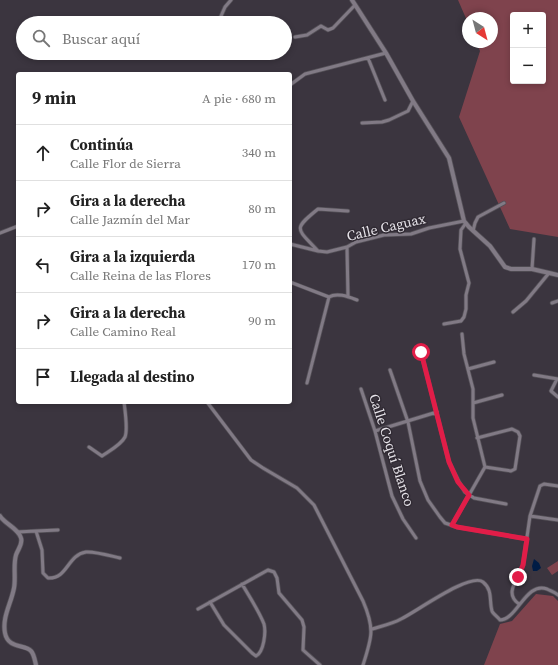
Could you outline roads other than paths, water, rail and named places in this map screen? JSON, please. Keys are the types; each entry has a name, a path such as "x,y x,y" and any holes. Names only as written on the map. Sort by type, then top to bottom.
{"street":[{"path":"221,16 225,7 231,0"},
{"path":"295,37 307,35 321,26 328,30 333,28 352,2 386,53 413,101 449,158 465,222 473,232 490,246 504,267 511,269 532,269 558,275"},
{"path":"292,84 304,74 386,53"},
{"path":"368,58 385,100"},
{"path":"362,123 390,120 408,111 413,101"},
{"path":"473,232 478,217 504,203"},
{"path":"318,251 301,233 301,222 318,209 348,211"},
{"path":"444,324 461,321 464,317 466,309 466,295 469,283 460,249 461,230 465,222"},
{"name":"Calle Caguax","path":"292,244 327,252 347,247 356,242 384,235 411,234 430,228 465,222"},
{"path":"0,233 16,227"},
{"path":"532,269 534,239"},
{"path":"347,247 348,296"},
{"path":"513,312 526,301 549,273"},
{"path":"292,283 329,297 333,295 348,296 357,300"},
{"path":"307,383 329,297"},
{"path":"552,303 558,301"},
{"path":"452,525 485,467 473,418 473,389 464,354 462,334"},
{"path":"421,352 449,462 458,482 469,495 506,504"},
{"path":"468,369 494,362"},
{"path":"390,370 408,422 420,482 425,496 440,517 446,523 457,527 527,539"},
{"path":"534,375 558,379 551,391 558,397"},
{"name":"Calle Coquí Blanco","path":"361,389 375,431 392,496 403,519 416,538"},
{"path":"473,403 502,395"},
{"path":"88,446 102,456 122,442 126,436 124,404"},
{"path":"209,404 251,460 296,488 314,505 370,616 372,629 369,648 363,665"},
{"path":"375,431 437,412"},
{"path":"477,438 512,429 516,430 520,436 515,469 511,471 485,467"},
{"path":"519,604 514,601 512,597 512,590 521,572 530,516 540,486 544,484 558,486"},
{"path":"0,516 21,536 22,543 16,555 14,588 4,620 5,635 12,644 29,649 32,652 36,665"},
{"path":"530,516 558,520"},
{"path":"17,532 58,530"},
{"path":"36,531 42,550 43,573 48,578 59,576 74,558 87,552 120,558"},
{"path":"198,609 268,570 274,572 277,578 279,593 302,620 304,627 303,650 320,665"},
{"path":"372,629 400,620 456,587 476,580 482,581 487,586 491,596 492,612 500,620 505,620 510,617 519,604 532,591 544,588 558,595"},
{"path":"210,602 224,625 256,656 263,648 264,625 242,584"}],"water":[{"path":"534,559 539,563 541,568 537,571 533,571 532,566"}]}
